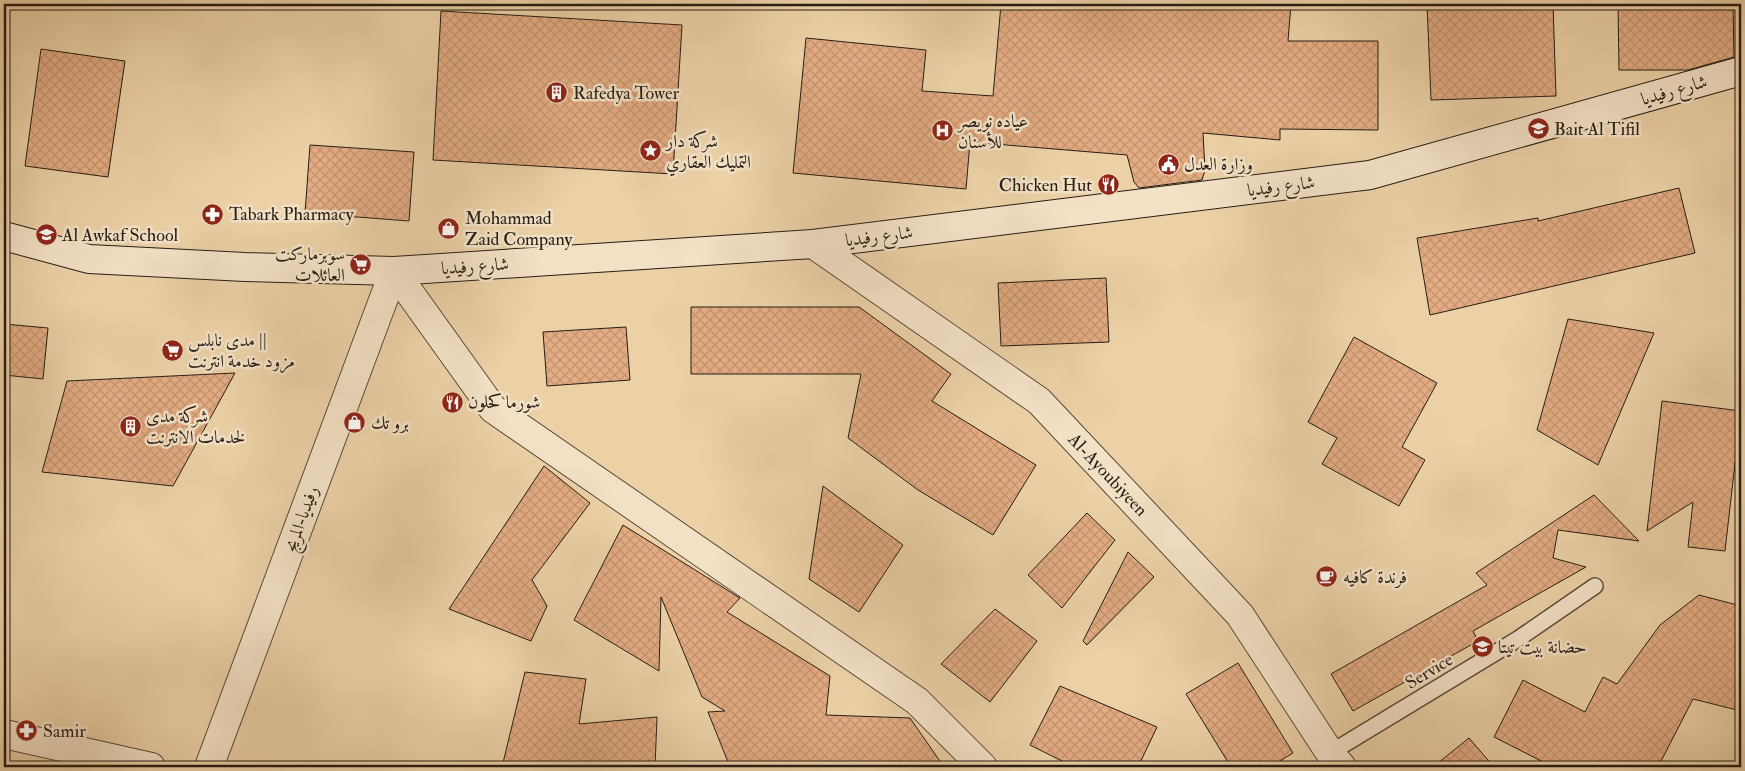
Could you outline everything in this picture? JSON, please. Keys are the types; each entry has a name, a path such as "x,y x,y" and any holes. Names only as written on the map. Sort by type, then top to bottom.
{"street":[{"name":"شارع رفيديا","path":"4,236 89,259 245,267 394,271 813,244 1370,175 1741,71"},
{"name":"Al-Ayoubiyeen","path":"813,244 1039,401 1240,616 1336,760"},
{"name":"رفيديا-المريج","path":"209,767 394,271"},
{"path":"394,271 493,409 917,701 983,767"},
{"path":"4,736 151,767"}],"lane":[{"name":"Service","path":"1336,760 1595,586"}],"building":[{"path":"1001,4 1135,4 1206,9 1206,4 1291,4 1288,41 1378,41 1378,130 1280,129 1280,140 1203,133 1205,170 1202,180 1139,188 1134,182 1127,155 970,142 966,189 793,173 806,38 926,50 922,91 993,96"},
{"path":"1427,4 1553,4 1556,96 1431,100"},
{"path":"1618,4 1733,4 1734,57 1688,70 1619,70"},
{"name":"Rafedya Tower","path":"441,11 682,25 673,174 433,160"},
{"path":"41,49 125,61 108,177 25,166"},
{"path":"310,145 414,152 409,221 305,213"},
{"path":"1679,188 1695,253 1430,315 1417,238 1538,218 1538,221"},
{"path":"1106,278 1109,342 1001,346 998,283"},
{"path":"691,307 859,307 951,374 932,401 1036,465 993,535 918,490 848,438 861,374 691,374"},
{"path":"1568,319 1654,333 1598,465 1537,430"},
{"path":"4,324 48,328 43,379 4,375"},
{"path":"626,327 630,380 547,386 543,332"},
{"path":"1354,337 1437,383 1402,447 1425,460 1399,506 1322,464 1337,438 1308,422"},
{"name":"شركة مدى لخدمات الانترنت","path":"235,373 173,486 42,472 67,381"},
{"path":"1662,401 1741,411 1725,551 1688,547 1693,502 1647,531"},
{"path":"544,466 590,503 532,580 547,606 531,641 449,609"},
{"path":"823,486 903,545 859,612 809,579"},
{"path":"1594,495 1639,541 1558,530 1553,558 1586,567 1473,631 1478,641 1353,711 1331,674 1487,585 1476,573"},
{"path":"1087,513 1115,540 1062,608 1028,575"},
{"path":"623,525 740,598 727,612 830,676 826,715 910,718 944,767 730,767 708,712 725,711 702,697 661,597 659,671 574,620"},
{"path":"1128,552 1154,577 1087,645 1083,641"},
{"path":"1699,595 1741,606 1741,711 1693,699 1658,767 1553,767 1494,737 1523,680 1585,712 1603,677 1617,684 1660,625"},
{"path":"995,609 1037,641 990,702 941,664"},
{"path":"1238,663 1293,753 1270,767 1231,767 1186,694"},
{"path":"525,672 586,679 579,724 657,717 655,767 502,767"},
{"path":"1060,686 1157,727 1138,767 1074,767 1030,745"},
{"path":"1469,738 1494,767 1433,767"}],"place":[{"name":"Rafedya Tower","path":"557,93"},
{"name":"Bait Al Tifil","path":"1538,129"},
{"name":"عياده نويصر للأسنان","path":"942,131"},
{"name":"شركة دار التمليك العقاري","path":"650,151"},
{"name":"وزارة العدل","path":"1168,164"},
{"name":"Chicken Hut","path":"1108,185"},
{"name":"Tabark Pharmacy","path":"213,214"},
{"name":"Mohammad Zaid Company","path":"449,228"},
{"name":"Al Awkaf School","path":"46,235"},
{"name":"سوبرماركت العائلات","path":"361,264"},
{"name":"مدى نابلس || مزود خدمة انترنت","path":"172,350"},
{"name":"شورما كحلون","path":"452,402"},
{"name":"برو تك","path":"355,423"},
{"name":"شركة مدى لخدمات الانترنت","path":"130,426"},
{"name":"فرندة كافيه","path":"1327,577"},
{"name":"حضانة بيت تيتا","path":"1482,647"},
{"name":"Samir","path":"27,731"}]}
